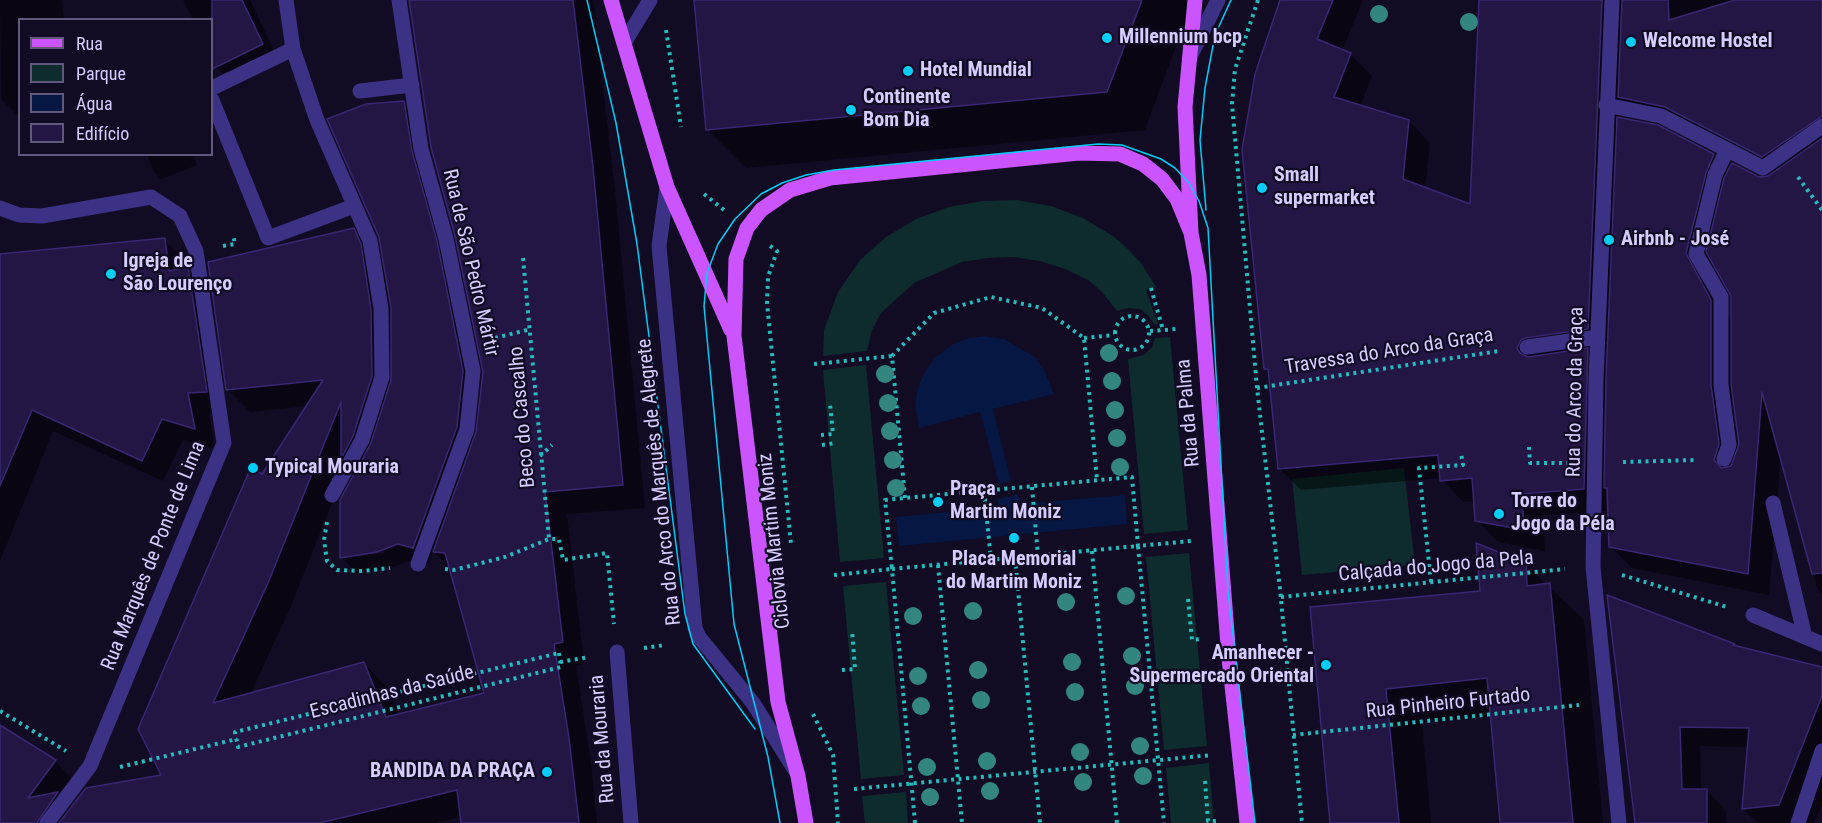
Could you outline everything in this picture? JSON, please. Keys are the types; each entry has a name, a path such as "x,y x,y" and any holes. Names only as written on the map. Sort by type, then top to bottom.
{"main road":[{"name":"Rua do Arco do Marquês de Alegrete","path":"610,0 667,187 734,336"},
{"name":"Rua da Palma","path":"1195,0 1185,107 1191,233 1199,275 1227,636 1246,823"},
{"path":"806,823 798,776 778,702 734,336 736,259 747,228 761,210 790,190 830,178 1079,153 1120,154 1143,164 1162,179 1177,199 1191,233"}],"street":[{"path":"286,0 292,49 317,120 370,241 381,308 382,377 362,440 332,495"},
{"name":"Rua de São Pedro Mártir","path":"399,0 421,149 446,239 473,370 467,429 418,564"},
{"path":"624,43 650,0"},
{"path":"1190,57 1218,0"},
{"name":"Rua do Arco da Graça","path":"1612,0 1598,337 1593,567 1619,823"},
{"path":"213,88 292,49"},
{"path":"360,91 412,85"},
{"path":"213,102 268,238 354,206"},
{"path":"1606,105 1661,117 1762,168 1822,126"},
{"path":"1724,459 1729,445 1721,385 1721,297 1696,254 1715,175 1727,150"},
{"name":"Rua do Arco do Marquês de Alegrete","path":"667,187 658,246 695,628 699,637 753,703 798,776"},
{"name":"Rua Marquês de Ponte de Lima","path":"0,208 19,215 42,216 151,196 180,216 196,251 224,443 90,766 47,823"},
{"path":"1527,346 1598,337"},
{"path":"1773,503 1805,636"},
{"path":"1753,615 1822,644"},
{"name":"Rua da Mouraria","path":"617,652 631,823"},
{"path":"1798,823 1822,751"}],"path":[{"path":"1258,0 1235,69 1232,104 1257,388 1281,597 1302,823"},
{"path":"665,24 682,129"},
{"path":"1762,168 1801,178 1822,210"},
{"path":"700,189 705,196"},
{"name":"Ciclovia Martim Moniz","path":"777,251 768,277 767,303 791,549"},
{"name":"Beco do Cascalho","path":"523,258 549,539"},
{"path":"1151,288 1163,330"},
{"path":"814,364 892,356 934,313 991,297 1042,308 1084,338 1114,335"},
{"path":"1130,316 1139,317 1147,323 1150,331 1148,340 1142,348 1133,351 1124,350 1117,343 1114,335 1121,319 1130,316"},
{"path":"468,345 531,329"},
{"path":"1150,331 1177,329"},
{"path":"1084,338 1097,480"},
{"name":"Travessa do Arco da Graça","path":"1257,388 1527,346"},
{"path":"892,356 906,498"},
{"path":"821,435 833,434 830,404"},
{"path":"822,445 835,443"},
{"path":"540,456 552,445"},
{"path":"1529,447 1530,463 1724,459"},
{"path":"1431,582 1419,468 1463,465 1461,453"},
{"path":"915,823 885,500 985,494 1132,477 1164,823"},
{"path":"1032,489 1038,556"},
{"path":"985,494 991,560"},
{"path":"834,575 1197,540"},
{"path":"1092,551 1117,823"},
{"path":"563,560 607,553 617,652"},
{"path":"1015,558 1040,823"},
{"path":"938,565 962,823"},
{"path":"1593,567 1753,615"},
{"name":"Calçada do Jogo da Pela","path":"1281,597 1593,567"},
{"path":"1188,599 1191,635"},
{"path":"843,670 855,669 852,630"},
{"name":"Escadinhas da Saúde","path":"559,653 561,667 238,747 237,739 235,732 559,653"},
{"name":"Rua Pinheiro Furtado","path":"1293,735 1606,702"},
{"path":"811,710 833,755 838,823"},
{"path":"0,711 90,766"},
{"name":"Escadinhas da Saúde","path":"90,766 117,768 237,739"},
{"path":"854,789 1216,754"},
{"path":"1205,781 1209,821 1222,820"}],"green space":[{"path":"1017,200 1051,206 1083,218 1113,236 1128,249 1141,263 1156,287 1146,290 1158,324 1154,324 1140,309 1128,308 1117,311 1102,292 1088,280 1065,269 1040,261 1014,257 987,258 962,262 914,283 881,313 872,330 867,351 823,356 824,330 838,292 860,260 886,237 916,219 949,207 982,201"},
{"path":"1170,337 1188,530 1144,534 1128,359 1144,355 1152,347 1155,338"},
{"path":"866,365 884,558 840,562 823,370"},
{"path":"1404,468 1415,565 1302,575 1292,479"},
{"path":"1189,553 1207,746 1164,750 1146,557"},
{"path":"886,582 904,775 861,779 843,586"},
{"path":"1209,763 1214,823 1171,823 1166,768"},
{"path":"906,792 908,823 865,823 862,796"}],"water":[{"path":"986,336 1004,339 1035,357 1045,372 1054,394 993,409 1011,481 999,484 980,412 919,428 915,405 918,387 926,370 937,356 951,345 968,338"},
{"path":"1018,494 1021,504 1125,495 1127,524 899,546 896,517 999,507 998,499"}],"building":[{"path":"212,0 242,0 263,44 213,69"},
{"path":"409,0 573,0 593,167 623,485 545,492 563,642 554,644 569,738 579,823 461,823 457,790 320,823 59,823 86,788 161,775 138,729 251,467 262,474 323,380 226,390 208,262 354,228 361,244 371,309 372,376 353,436 341,459 341,402 268,583 213,703 364,662 386,717 484,693 445,553 433,552 476,432 483,372 455,236 431,147"},
{"name":"Hotel Mundial","path":"694,0 1142,0 1107,92 706,130"},
{"path":"1280,0 1333,0 1317,39 1351,53 1334,97 1409,120 1403,179 1470,204 1479,0 1602,0 1588,329 1525,338 1521,340 1517,348 1520,353 1528,357 1588,348 1584,489 1522,494 1524,530 1475,521 1472,478 1440,481 1438,455 1278,469 1268,369 1264,369 1242,150 1255,74"},
{"path":"1622,0 1668,0 1669,20 1735,0 1822,0 1822,116 1762,157 1665,107 1618,97"},
{"path":"404,101 412,151 437,241 463,371 457,427 413,548 398,544 377,552 340,558 340,500 371,443 391,380 391,308 379,237 327,119 366,104"},
{"path":"1617,117 1658,125 1714,154 1706,173 1686,253 1711,300 1711,385 1719,444 1714,460 1721,468 1731,466 1739,444 1731,384 1731,296 1706,252 1724,178 1732,163 1759,177 1768,176 1822,138 1822,573 1812,574 1762,392 1748,574 1609,547 1607,488 1604,488 1606,379"},
{"path":"165,238 169,271 188,267 207,392 188,393 195,429 162,419 142,461 32,410 0,486 0,254"},
{"path":"1476,543 1526,563 1527,586 1550,583 1573,823 1500,823 1487,678 1386,689 1399,823 1330,823 1310,607 1480,591"},
{"path":"1607,595 1735,644 1733,645 1822,667 1822,696 1779,805 1742,809 1749,728 1680,727 1682,789 1707,789 1707,823 1635,823"},
{"path":"0,725 56,760 28,798 58,792 37,823 0,823"}],"tram line":[{"path":"587,0 616,123 637,244 685,614 693,644 755,729"},
{"path":"1206,210 1200,140 1205,88 1215,35 1231,0"},
{"path":"780,823 768,757 734,624 704,306 707,273 718,244 735,219 761,194 782,183 806,175 834,170 1098,144 1122,145 1161,159 1175,168 1189,183 1199,201 1208,228 1228,592 1255,823"}],"place":[{"name":"Millennium bcp","path":"1107,38"},
{"name":"Welcome Hostel","path":"1631,42"},
{"name":"Hotel Mundial","path":"908,71"},
{"name":"Continente Bom Dia","path":"851,110"},
{"name":"Small supermarket","path":"1262,188"},
{"name":"Airbnb - José","path":"1609,240"},
{"name":"Igreja de São Lourenço","path":"111,274"},
{"name":"Typical Mouraria","path":"253,468"},
{"name":"Praça Martim Moniz","path":"938,502"},
{"name":"Torre do Jogo da Péla","path":"1499,514"},
{"name":"Placa Memorial do Martim Moniz","path":"1014,538"},
{"name":"Amanhecer - Supermercado Oriental","path":"1326,665"},
{"name":"BANDIDA DA PRAÇA","path":"547,772"}]}
